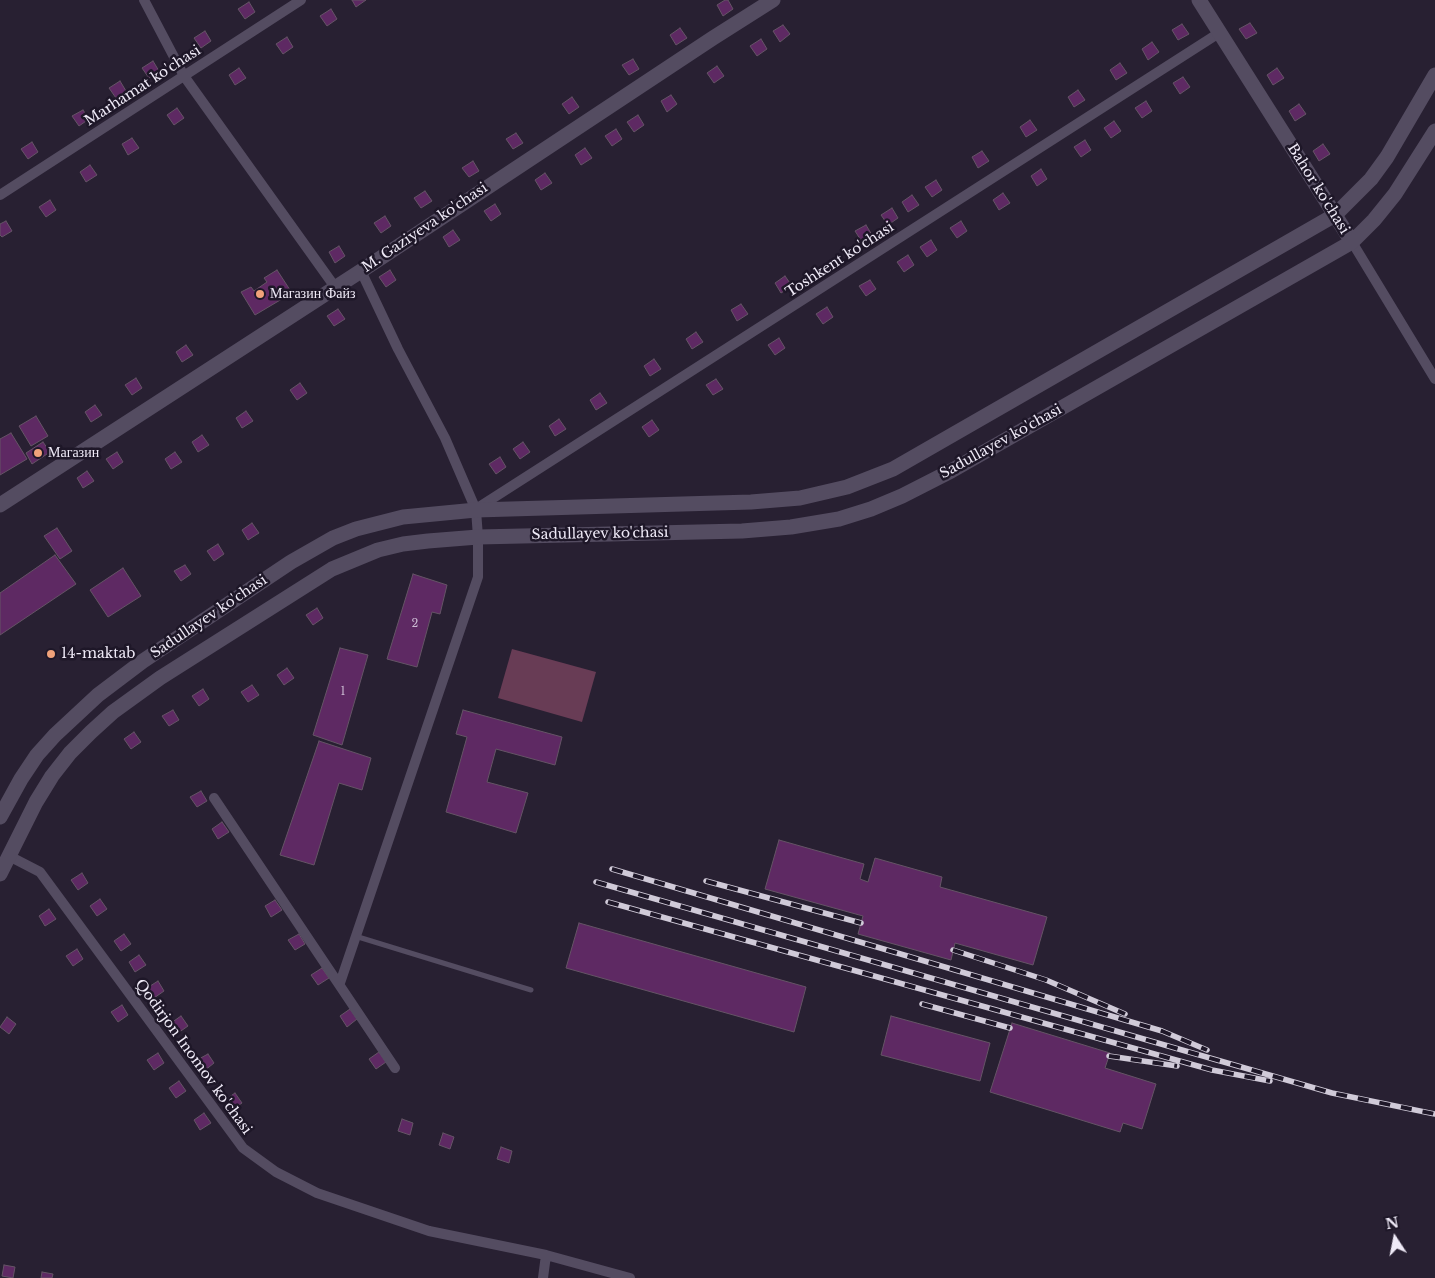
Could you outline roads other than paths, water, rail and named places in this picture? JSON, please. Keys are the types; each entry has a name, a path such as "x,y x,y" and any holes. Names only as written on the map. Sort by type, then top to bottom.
{"main road":[{"name":"M. Gaziyeva ko'chasi","path":"0,505 361,271 712,38 773,0"},
{"name":"Bahor ko'chasi","path":"1199,0 1352,242"},
{"name":"Sadullayev ko'chasi","path":"0,817 21,779 37,756 76,714 143,661 291,562 333,538 380,522 426,514 476,510 751,502 800,498 847,488 902,464 1335,215 1371,179 1435,75"},
{"name":"Sadullayev ko'chasi","path":"0,874 36,802 52,776 70,753 113,712 160,678 332,569 355,558 402,544 478,537 742,531 791,527 839,519 872,509 951,471 1352,242 1374,220 1395,194 1434,135"}],"street":[{"path":"144,0 184,76 335,287"},
{"name":"Marhamat ko'chasi","path":"0,195 301,0"},
{"name":"Toshkent ko'chasi","path":"476,510 1219,33"},
{"name":"Bahor ko'chasi","path":"1352,242 1435,379"},
{"path":"340,983 478,577 476,510 445,438 398,350 361,271"},
{"path":"214,798 340,983 395,1068"},
{"name":"Qodirjon Inomov ko'chasi","path":"9,856 40,872 243,1148 276,1172 317,1193 429,1231 546,1255 630,1278"},
{"path":"543,1278 546,1255"}],"lane":[{"path":"355,936 531,990"}],"railway":[{"path":"612,869 1162,1031 1207,1050"},
{"path":"706,881 861,923"},
{"path":"596,882 1332,1093 1435,1114"},
{"path":"608,902 1212,1070 1270,1081"},
{"path":"953,950 1046,980 1125,1014"},
{"path":"922,1004 1010,1028"},
{"path":"1109,1056 1177,1066"}],"place":[{"name":"Магазин Файз","path":"260,294"},
{"name":"Магазин","path":"38,453"},
{"name":"14-maktab","path":"51,654"}]}
